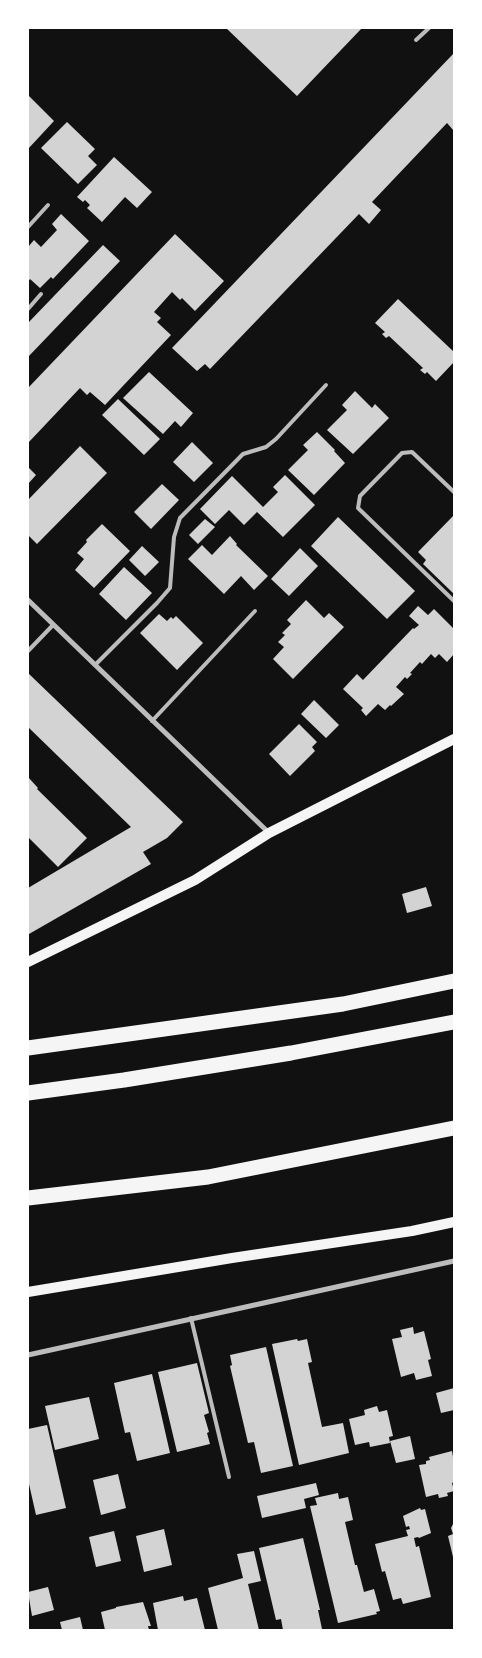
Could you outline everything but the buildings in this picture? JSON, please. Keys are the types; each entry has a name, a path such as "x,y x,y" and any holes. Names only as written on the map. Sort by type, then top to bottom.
{"highway":[{"path":"28,1048 343,1004 454,981"},
{"path":"28,1093 124,1080 292,1053 454,1022"},
{"path":"28,1198 208,1177 454,1128"}],"main road":[{"path":"28,962 195,880 269,833 454,739"},
{"path":"28,1292 412,1231 454,1222"}],"street":[{"path":"28,600 269,833"},
{"path":"28,1354 454,1261"}],"lane":[{"path":"416,40 429,28"},
{"path":"28,227 48,205"},
{"path":"28,309 41,294"},
{"path":"95,665 170,588 174,537 180,518 243,454 266,447 276,439 326,385"},
{"path":"454,492 412,452 402,453 360,496 358,508 454,601"},
{"path":"152,720 255,611"},
{"path":"28,650 53,625"},
{"path":"191,1318 229,1477"}]}
